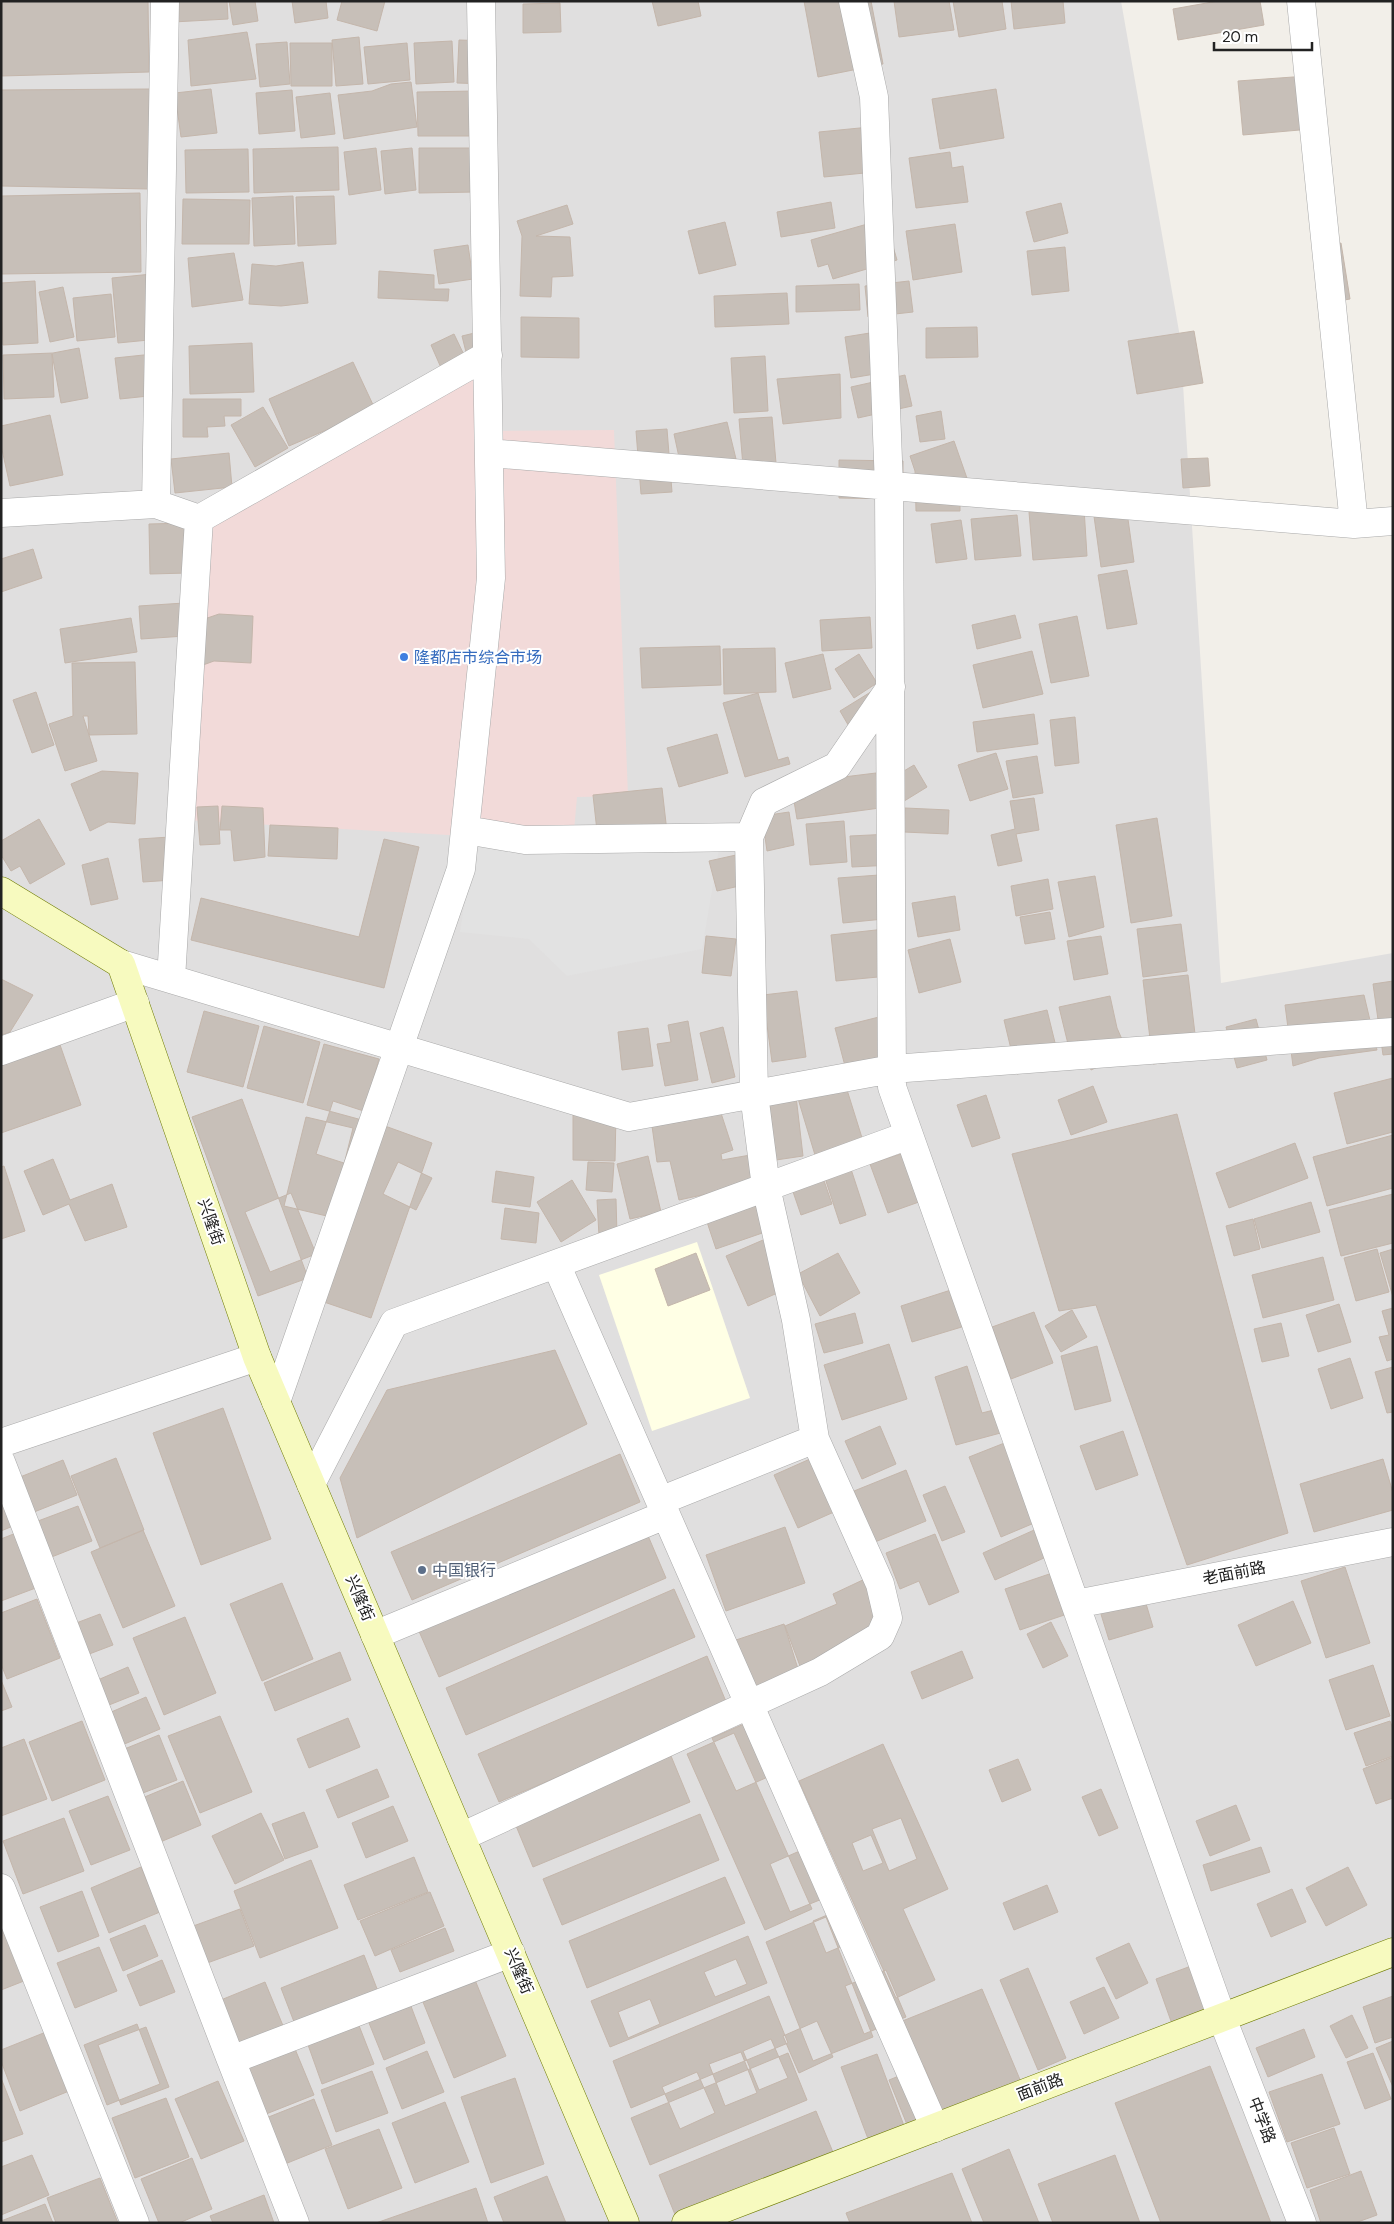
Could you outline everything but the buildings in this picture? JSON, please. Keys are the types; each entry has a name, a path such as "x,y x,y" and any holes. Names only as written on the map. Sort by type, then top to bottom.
{"street":[{"path":"156,504 165,1"},
{"path":"276,1402 461,870 491,578 481,1"},
{"name":"中学路","path":"853,1 874,97 889,486 892,1087 1222,2018 1302,2223"},
{"path":"1301,1 1354,524"},
{"path":"1,513 156,504 199,518 488,355"},
{"path":"489,453 1354,524 1393,521"},
{"path":"171,979 199,518"},
{"path":"461,1837 820,1672 880,1636 888,1618 880,1584 815,1439 796,1320 766,1187 754,1094 749,837 764,802 837,766 891,687"},
{"path":"466,830 524,840 749,837"},
{"path":"1,891 121,964 629,1117 892,1069 1393,1032"},
{"name":"兴隆街","path":"121,964 257,1357 626,2223"},
{"path":"1,1051 134,1003"},
{"path":"311,1484 394,1323 909,1135"},
{"path":"556,1264 935,2128"},
{"path":"1,1443 257,1357"},
{"path":"375,1635 815,1439"},
{"path":"1,1462 295,2223"},
{"name":"老面前路","path":"1076,1604 1393,1542"},
{"path":"1,1888 135,2223"},
{"name":"面前路","path":"686,2223 1393,1952"},
{"path":"231,2060 511,1953"}],"shaded area":[{"path":"1,1 1121,1 1180,337 1221,983 1393,953 1393,2223 1,2223"},
{"name":"隆都店市综合市场","path":"477,364 478,431 614,430 628,796 577,797 573,842 168,819 199,519"},
{"path":"475,837 720,843 702,949 567,976 529,939 460,932"},
{"path":"697,1242 750,1398 652,1431 599,1275"}],"place":[{"name":"隆都店市综合市场","path":"404,657"},
{"name":"中国银行","path":"422,1570"}]}
